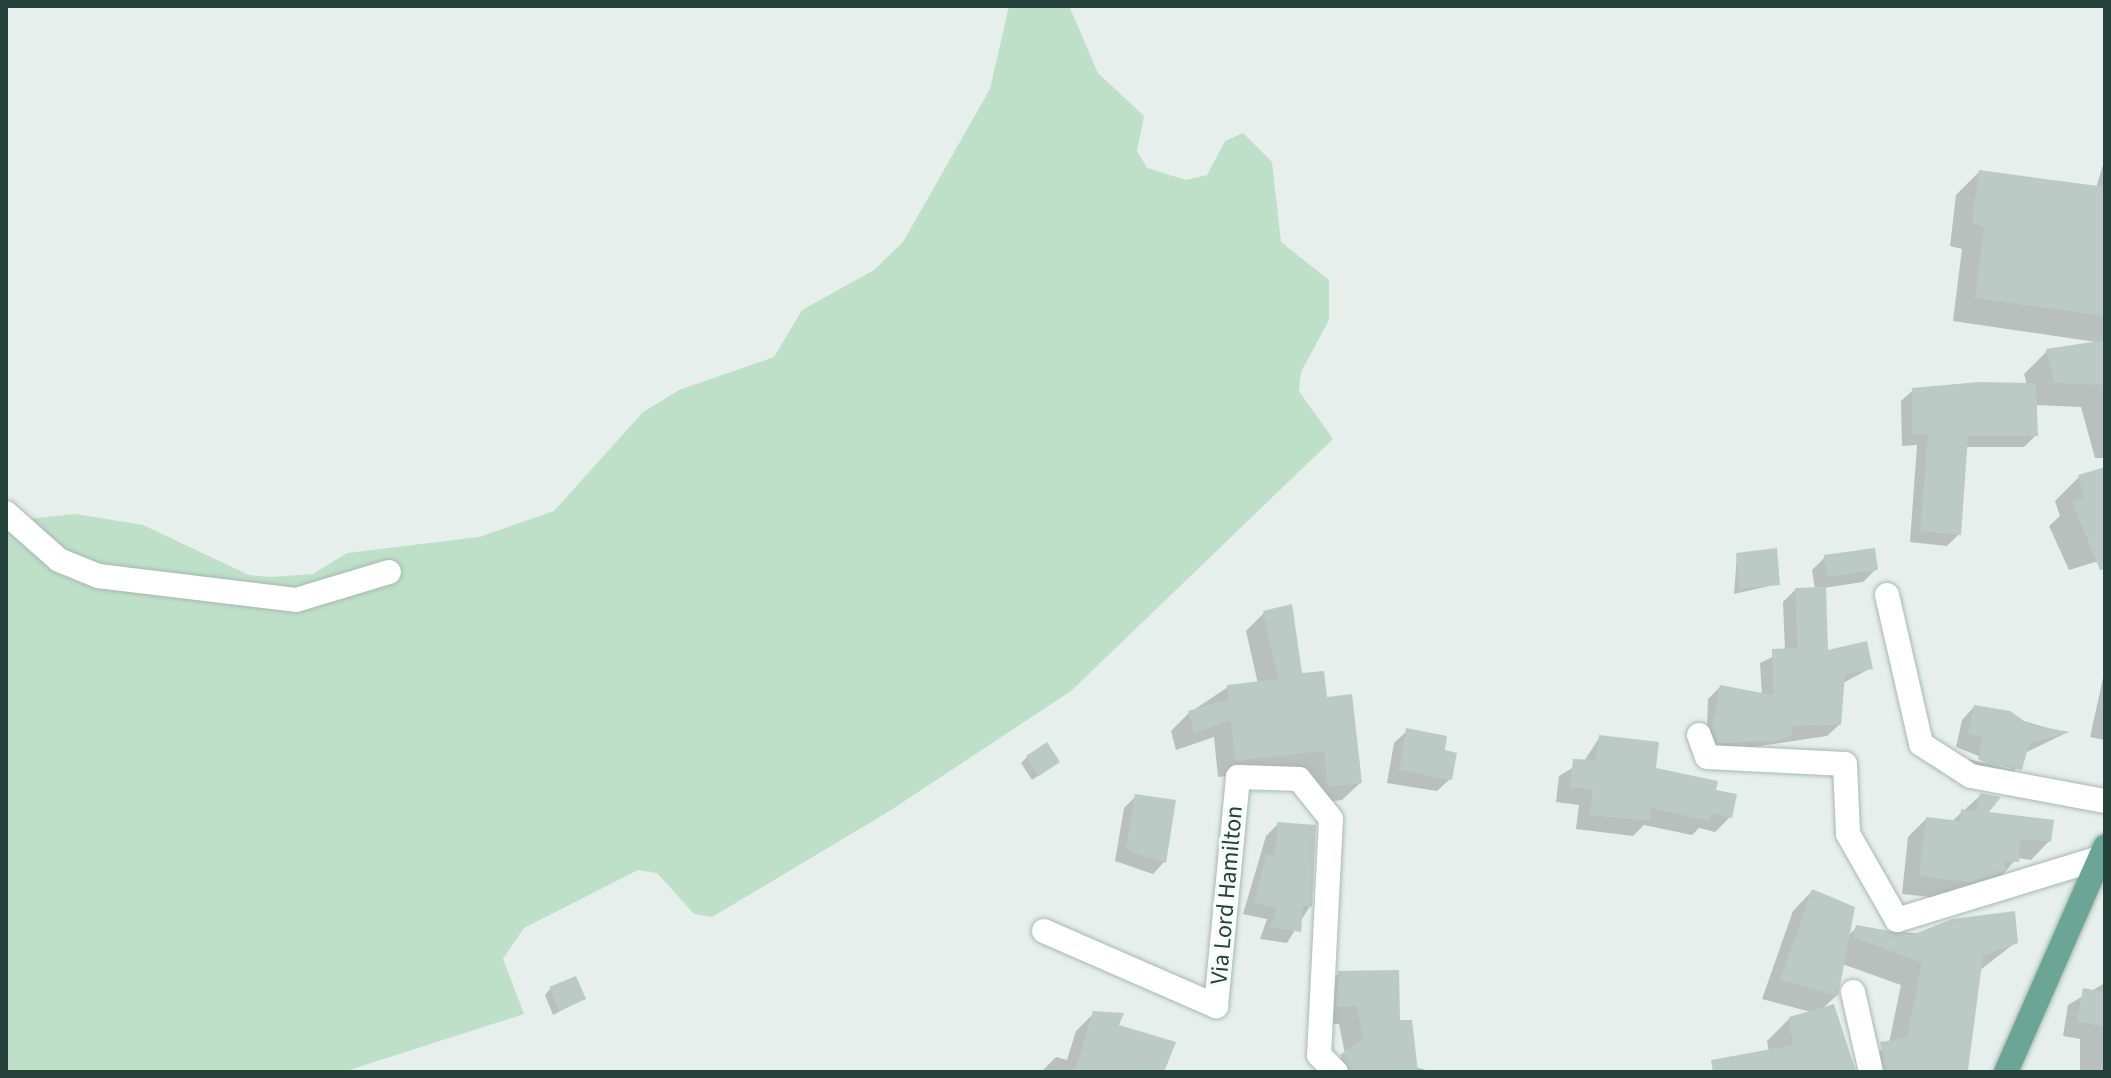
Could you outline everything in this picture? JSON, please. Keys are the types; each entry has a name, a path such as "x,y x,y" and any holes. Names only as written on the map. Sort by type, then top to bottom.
{"main road":[{"path":"2002,1071 2102,852"}],"street":[{"path":"6,513 59,560 98,576 296,600 389,572"},
{"path":"1887,595 1921,744 1971,776 2105,801"},
{"path":"1699,735 1707,757 1845,764 1848,834 1897,920 2102,852"},
{"name":"Via Lord Hamilton","path":"1044,931 1216,1006 1238,777 1299,779 1331,819 1319,1055 1336,1072"},
{"path":"1853,992 1871,1072"}],"green space":[{"path":"1009,6 1069,6 1098,73 1144,116 1137,151 1147,168 1186,180 1207,175 1225,141 1243,133 1272,162 1281,242 1329,280 1329,320 1301,372 1299,391 1333,439 1071,691 888,812 712,917 694,914 657,873 638,870 524,928 503,959 524,1014 343,1072 6,1072 6,521 76,514 143,525 249,575 271,577 313,574 347,553 479,537 554,511 643,412 679,390 774,357 802,310 874,270 903,242 990,89"}],"building":[{"path":"1979,170 2105,187 2105,316 1975,298 1984,226 1972,223"},
{"path":"2105,340 2105,385 2054,383 2046,349"},
{"path":"1979,382 2036,383 2038,436 1968,436 1961,535 1920,531 1928,435 1912,435 1912,388"},
{"path":"2105,467 2105,569 2100,570 2072,501 2084,497 2078,475"},
{"path":"1777,548 1780,585 1739,589 1736,553"},
{"path":"1875,548 1878,570 1827,577 1824,555"},
{"path":"1826,587 1828,650 1867,641 1873,669 1845,674 1841,725 1793,726 1792,735 1778,741 1718,743 1712,728 1720,685 1773,695 1772,649 1797,648 1795,588"},
{"path":"1292,604 1302,673 1324,671 1327,697 1352,694 1362,783 1328,787 1324,751 1235,761 1231,720 1194,733 1188,711 1229,699 1227,685 1278,679 1263,611"},
{"path":"1974,705 2010,711 2030,725 2070,732 2029,744 2022,770 1987,764 1978,759 1982,737 1968,734"},
{"path":"1406,728 1447,736 1445,750 1457,753 1452,780 1399,770"},
{"path":"1599,735 1659,742 1656,768 1718,781 1716,790 1737,794 1732,818 1711,813 1709,821 1651,808 1650,821 1590,815 1593,790 1570,787 1573,759 1596,760"},
{"path":"1047,742 1060,762 1039,776 1026,756"},
{"path":"1980,793 2001,797 1989,812 2054,820 2051,842 2021,839 2019,862 2003,861 2006,871 1970,882 1919,876 1926,817 1960,821 1961,809 1976,811"},
{"path":"1135,794 1176,800 1166,863 1126,850"},
{"path":"1277,822 1316,825 1312,907 1303,906 1301,932 1270,927 1277,908 1254,903 1266,855 1275,855"},
{"path":"1812,889 1855,907 1838,996 1780,980"},
{"path":"2015,911 2018,943 1983,956 1968,1070 1886,1072 1880,1042 1907,1038 1922,963 1853,937 1856,925 1912,935 1952,919"},
{"path":"1399,970 1400,1020 1412,1020 1418,1072 1351,1072 1340,1055 1363,1038 1357,1006 1336,1007 1338,971"},
{"path":"576,976 586,999 559,1011 549,987"},
{"path":"2083,988 2105,992 2105,1026 2077,1022"},
{"path":"1834,1004 1856,1072 1713,1072 1711,1060 1793,1045 1789,1017"},
{"path":"1093,1011 1124,1013 1119,1025 1176,1042 1164,1072 1075,1072"}]}
